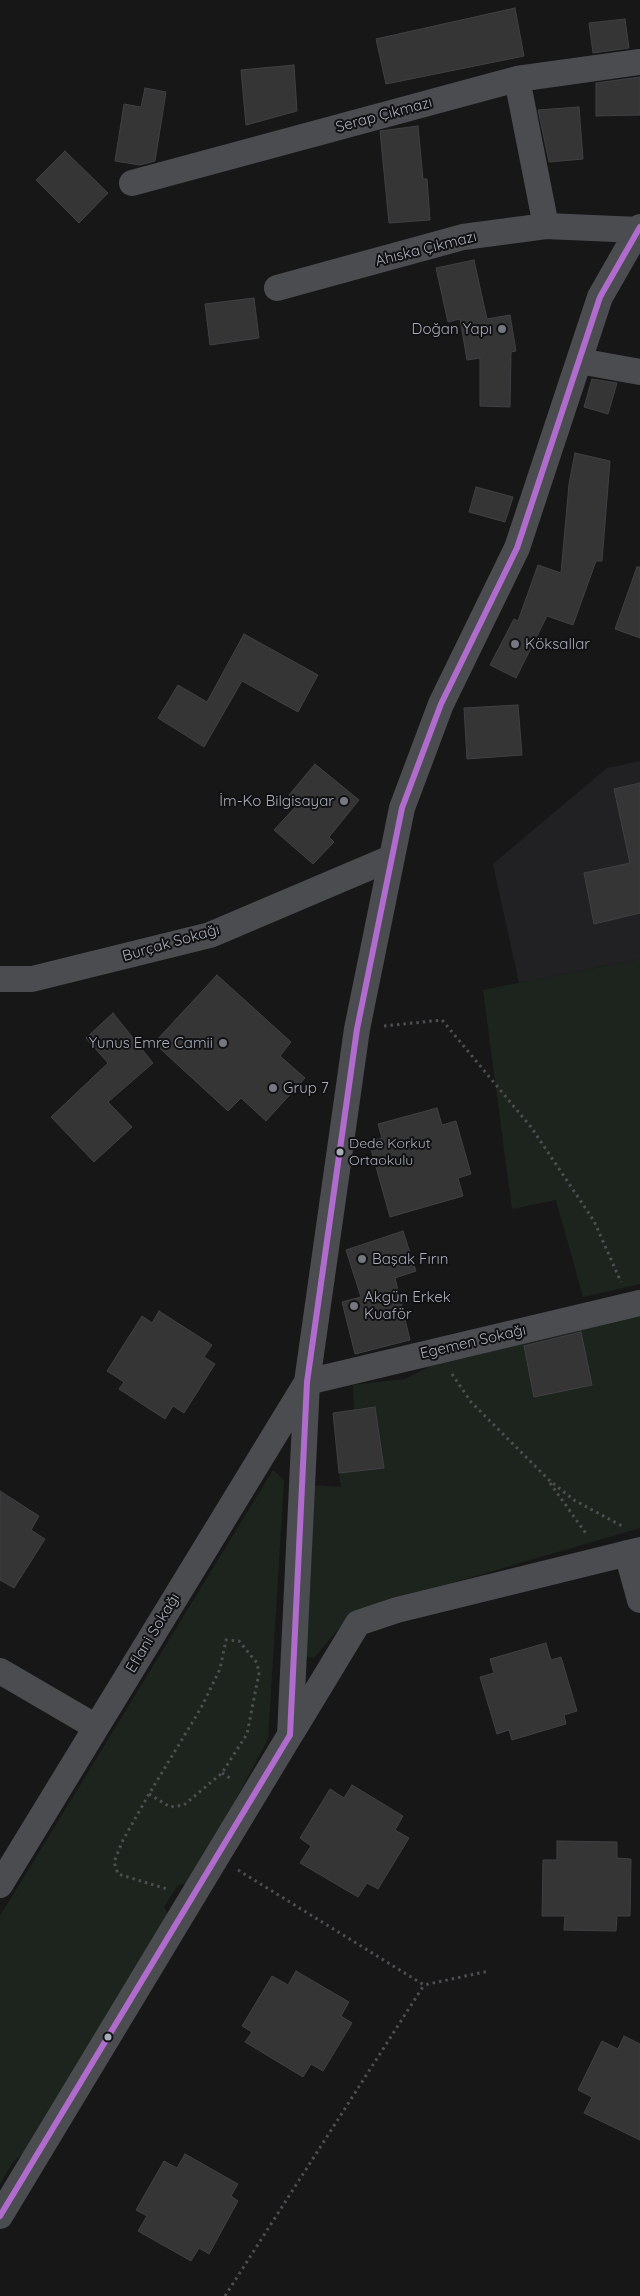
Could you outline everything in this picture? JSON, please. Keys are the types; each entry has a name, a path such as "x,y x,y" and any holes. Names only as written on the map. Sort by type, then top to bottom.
{"street":[{"name":"Serap Çıkmazı","path":"132,184 517,79 640,62"},
{"path":"517,79 546,226"},
{"name":"Ahıska Çıkmazı","path":"277,288 463,237 546,226 639,228"},
{"path":"290,1735 307,1382 358,1028 402,808 441,704 517,548 600,297 639,228"},
{"path":"579,361 640,372"},
{"name":"Burçak Sokağı","path":"0,979 32,980 210,935 391,858"},
{"name":"Egemen Sokağı","path":"307,1382 636,1304"},
{"name":"Eflani Sokağı","path":"0,1885 307,1382"},
{"path":"0,2216 358,1623 396,1610 634,1551 640,1600"},
{"path":"0,1671 96,1727"}],"path":[{"path":"358,1028 442,1020 531,1127 594,1221 636,1304"},
{"path":"437,1351 471,1402 548,1480 574,1500 624,1527"},
{"path":"548,1480 597,1548 602,1559"},
{"path":"149,1794 170,1807 184,1805 222,1773 247,1734 259,1673 257,1663 239,1641 226,1640 220,1669 202,1708 149,1794 123,1840 114,1862 118,1874 154,1883 191,1898"},
{"path":"217,1856 424,1985"},
{"path":"225,2296 424,1985 488,1970"}],"shaded area":[{"path":"640,761 640,959 519,983 493,864 607,768"},
{"path":"640,959 640,1284 583,1297 556,1200 512,1209 483,990"},
{"path":"640,1313 640,1528 383,1603 350,1615 314,1658 305,1656 312,1485 341,1487 339,1473 384,1467 375,1407 354,1409 353,1385 405,1379 433,1365"},
{"path":"273,1470 284,1480 268,1739 192,1881 177,1886 164,1907 168,1914 28,2149 13,2162 0,2184 0,1916"}],"building":[{"path":"515,8 524,56 386,84 376,39"},
{"path":"625,19 629,48 593,53 589,23"},
{"path":"294,65 297,111 246,125 241,70"},
{"path":"640,77 640,115 596,116 596,83"},
{"path":"145,88 166,92 155,161 140,165 115,161 124,104 141,107"},
{"path":"579,107 583,159 549,162 538,110"},
{"path":"418,126 423,179 427,179 430,220 389,223 380,131"},
{"path":"65,151 108,193 79,223 36,180"},
{"path":"474,260 487,319 510,315 516,351 511,352 510,407 480,406 480,358 467,360 460,319 448,322 436,268"},
{"path":"254,298 259,338 210,345 205,304"},
{"path":"592,379 617,383 608,414 584,407"},
{"path":"575,453 610,461 602,561 596,561 573,625 547,616 516,678 490,665 514,619 518,621 538,565 561,573 569,484"},
{"path":"476,487 513,497 505,522 469,512"},
{"path":"637,567 640,567 640,638 615,629"},
{"path":"244,634 318,675 298,712 242,681 204,747 158,718 178,685 207,702"},
{"path":"518,705 522,755 467,759 464,708"},
{"path":"315,764 359,800 329,837 334,842 313,864 274,830 299,803 289,795"},
{"path":"640,783 640,913 594,924 584,873 630,863 614,789"},
{"name":"Yunus Emre Camii","path":"217,975 291,1042 280,1056 305,1078 266,1121 241,1098 228,1111 154,1043"},
{"path":"113,1013 153,1063 108,1102 132,1127 94,1162 51,1117 108,1063 86,1038"},
{"path":"437,1108 442,1125 456,1121 471,1174 458,1178 463,1196 390,1217 369,1142 382,1138 378,1124"},
{"path":"403,1231 416,1271 395,1278 410,1340 355,1354 342,1302 361,1297 346,1250"},
{"path":"159,1311 212,1345 204,1357 215,1364 184,1413 173,1406 165,1419 119,1389 124,1382 107,1371 142,1316 152,1323"},
{"path":"581,1332 592,1385 534,1397 524,1346"},
{"path":"375,1407 384,1468 339,1473 333,1413"},
{"path":"0,1491 39,1516 31,1530 45,1539 14,1588 0,1580"},
{"path":"546,1643 551,1660 561,1657 577,1711 564,1715 566,1724 512,1740 509,1730 497,1734 480,1677 494,1673 490,1659"},
{"path":"352,1785 403,1816 395,1830 409,1838 378,1889 367,1883 358,1897 300,1863 311,1846 300,1838 330,1789 344,1798"},
{"path":"557,1841 617,1842 617,1858 631,1859 630,1916 617,1916 616,1931 564,1930 565,1916 542,1916 543,1860 557,1860"},
{"path":"296,1971 349,2002 341,2016 352,2023 323,2071 311,2064 303,2077 245,2042 252,2032 242,2026 272,1976 288,1985"},
{"path":"624,2036 640,2044 640,2140 584,2113 592,2097 578,2090 602,2041 618,2049"},
{"path":"185,2154 238,2184 231,2196 238,2201 209,2254 199,2248 191,2261 138,2231 147,2216 136,2210 164,2161 177,2168"}],"transit line":[{"path":"0,2216 290,1735 307,1382 357,1029 402,808 441,704 517,548 600,297 640,227"}],"place":[{"name":"Doğan Yapı","path":"502,329"},
{"name":"Köksallar","path":"515,644"},
{"name":"İm-Ko Bilgisayar","path":"344,801"},
{"name":"Yunus Emre Camii","path":"223,1043"},
{"name":"Grup 7","path":"273,1088"},
{"name":"Dede Korkut Ortaokulu","path":"340,1152"},
{"name":"Başak Fırın","path":"362,1259"},
{"name":"Akgün Erkek Kuaför","path":"354,1306"}]}
